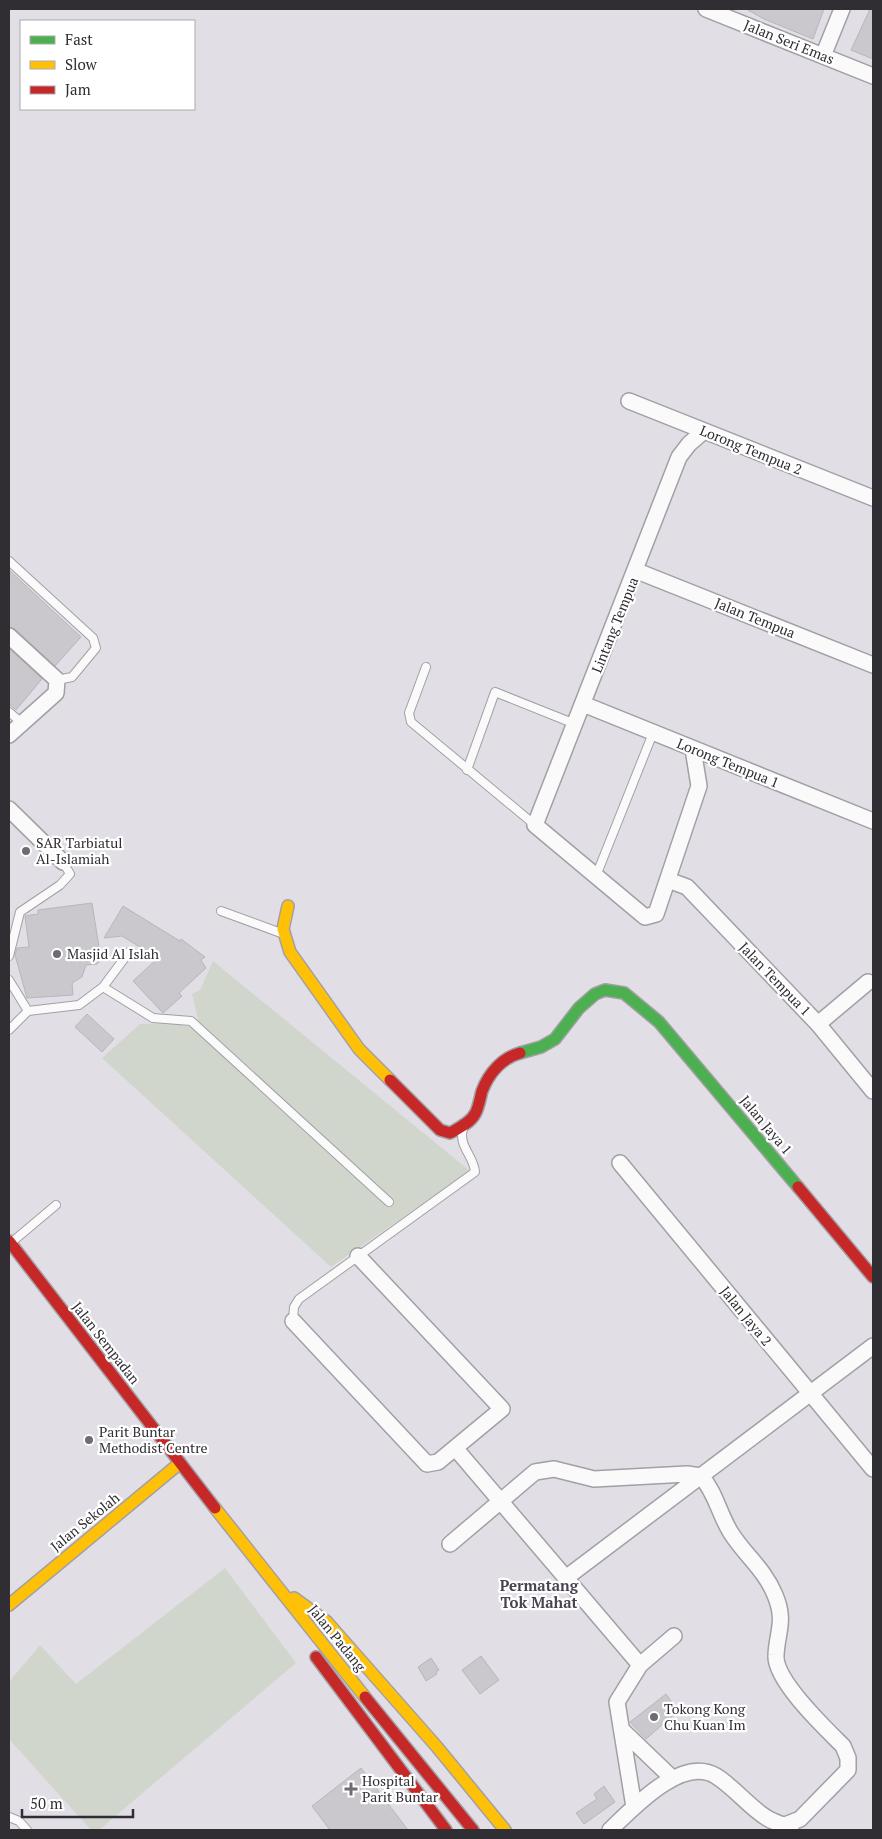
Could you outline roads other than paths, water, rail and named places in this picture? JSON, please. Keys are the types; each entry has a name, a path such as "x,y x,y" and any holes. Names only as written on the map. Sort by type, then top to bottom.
{"street":[{"name":"Jalan Seri Emas","path":"706,9 873,76"},
{"path":"823,56 842,9"},
{"name":"Lorong Tempua 2","path":"629,401 873,498"},
{"name":"Lintang Tempua","path":"535,825 679,457 689,444 704,431"},
{"name":"Jalan Tempua","path":"636,571 873,664"},
{"path":"9,636 57,680 56,693 9,735"},
{"name":"Lorong Tempua 1","path":"583,704 873,821"},
{"path":"535,825 645,916 656,914 699,786 693,749"},
{"path":"9,809 63,862"},
{"name":"Jalan Tempua 1","path":"668,880 688,887 818,1024 873,1091"},
{"path":"288,906 283,915 282,934 290,952 359,1049 440,1130 450,1133 464,1127"},
{"path":"818,1024 871,986"},
{"name":"Jalan Jaya 1","path":"464,1127 475,1116 480,1106 482,1087 502,1060 512,1054 547,1044 562,1032 584,1002 602,990 617,989 632,996 659,1022 873,1277"},
{"name":"Jalan Jaya 2","path":"620,1163 873,1469"},
{"name":"Jalan Sempadan","path":"10,1242 180,1463"},
{"path":"293,1321 427,1464 438,1462 456,1449 502,1408 358,1256"},
{"path":"567,1577 873,1346"},
{"path":"456,1449 640,1665"},
{"name":"Jalan Padang","path":"180,1463 272,1582 472,1830"},
{"name":"Jalan Sekolah","path":"9,1605 180,1463"},
{"path":"450,1544 536,1472 554,1469 594,1479 687,1474 701,1476 710,1486 730,1532 763,1573 776,1596 782,1626 775,1657 788,1687 843,1746 848,1758 848,1770 829,1791 788,1828 767,1818 716,1776 699,1770 672,1778 634,1807 610,1830"},
{"path":"272,1582 297,1631"},
{"path":"272,1582 328,1622 437,1747 505,1830"},
{"path":"634,1807 617,1702 640,1665 674,1636"},
{"path":"308,1647 446,1830"},
{"path":"622,1730 672,1778"}],"lane":[{"path":"9,561 93,638 96,648 72,677 57,680"},
{"path":"426,667 409,718 414,726 535,825"},
{"path":"467,770 495,692 576,724"},
{"path":"9,712 22,723"},
{"path":"596,876 653,733"},
{"path":"9,956 20,912 60,886 70,874 63,862"},
{"path":"221,911 282,934"},
{"path":"9,1030 28,1011 79,1005 103,987 129,952"},
{"path":"9,980 28,1011"},
{"path":"103,987 153,1018 191,1021 389,1202"},
{"path":"293,1321 294,1307 299,1299 475,1172 475,1166 462,1143 464,1127"},
{"path":"10,1242 56,1205"},
{"path":"9,1817 20,1821 27,1830"}],"place":[{"name":"SAR Tarbiatul Al-Islamiah","path":"26,851"},
{"name":"Masjid Al Islah","path":"57,954"},
{"name":"Parit Buntar Methodist Centre","path":"89,1440"},
{"name":"Tokong Kong Chu Kuan Im","path":"654,1717"},
{"name":"Hospital Parit Buntar","path":"351,1789"}],"district":[{"name":"Permatang Tok Mahat","path":"539,1594"}]}
